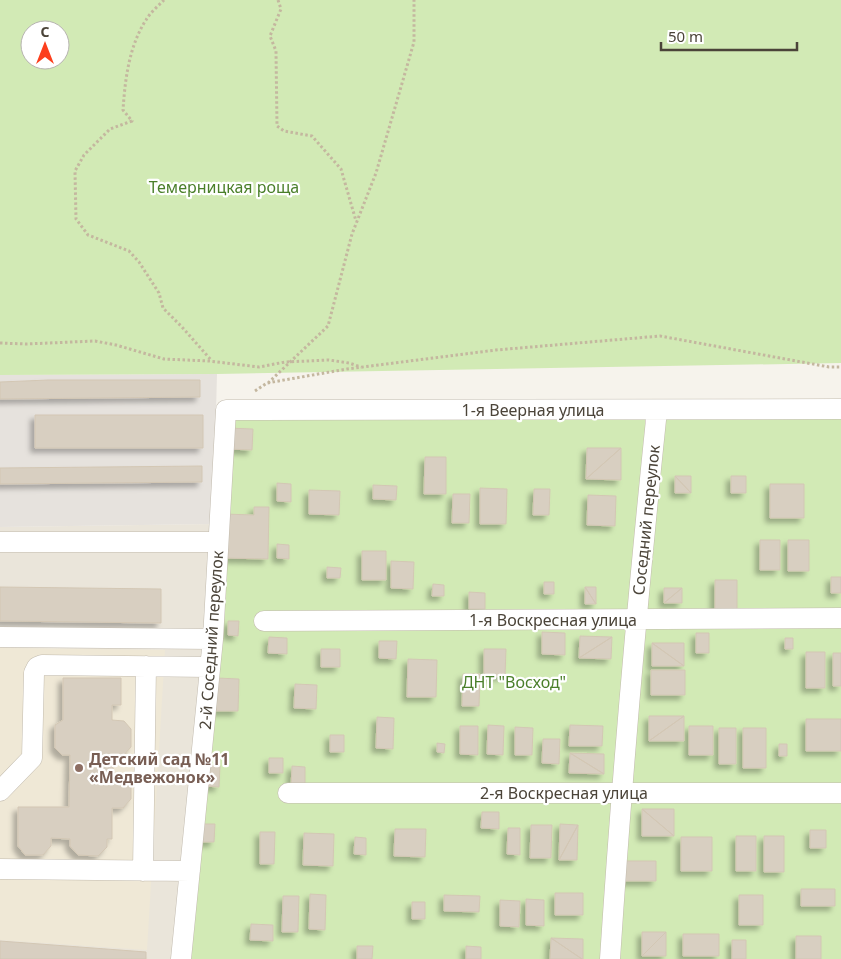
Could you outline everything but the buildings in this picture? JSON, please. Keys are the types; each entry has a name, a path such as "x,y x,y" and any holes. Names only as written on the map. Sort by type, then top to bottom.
{"street":[{"name":"1-я Веерная улица","path":"226,410 841,409"},
{"name":"2-й Соседний переулок","path":"181,959 213,639 226,410"},
{"name":"Соседний переулок","path":"610,959 621,793 657,410"},
{"path":"0,542 218,542"},
{"name":"1-я Воскресная улица","path":"264,621 841,618"},
{"path":"0,637 213,639"},
{"path":"0,791 32,758 34,673 37,667 42,665 210,666"},
{"path":"143,870 146,666"},
{"name":"2-я Воскресная улица","path":"288,793 841,793"},
{"path":"0,869 190,871"}],"path":[{"path":"164,0 146,20 133,48 124,86 123,110 132,121 110,129 84,155 76,171 76,219 88,235 129,252 139,262 159,293 163,308 212,361"},
{"path":"278,0 280,9 270,36 276,51 277,126 284,131 312,136 341,169 357,222"},
{"path":"251,394 267,383 328,326 352,234 376,173 414,42 414,0"},
{"path":"267,383 496,350 660,336 829,367 841,367"},
{"path":"0,343 95,342 116,345 164,359 212,361 259,367 289,362 340,361 361,368"}],"shaded area":[{"path":"217,374 213,524 0,527 0,375"},
{"path":"213,524 176,959 0,959 0,527"},
{"name":"Детский сад №11 «Медвежонок»","path":"0,648 165,650 147,950 0,940"}],"green space":[{"name":"Темерницкая роща","path":"0,0 841,0 841,363 217,374 0,375"},
{"name":"ДНТ \"Восход\"","path":"645,406 645,423 665,425 667,407 841,406 841,959 186,959 228,413"}],"place":[{"name":"Детский сад №11 «Медвежонок»","path":"79,768"}]}
